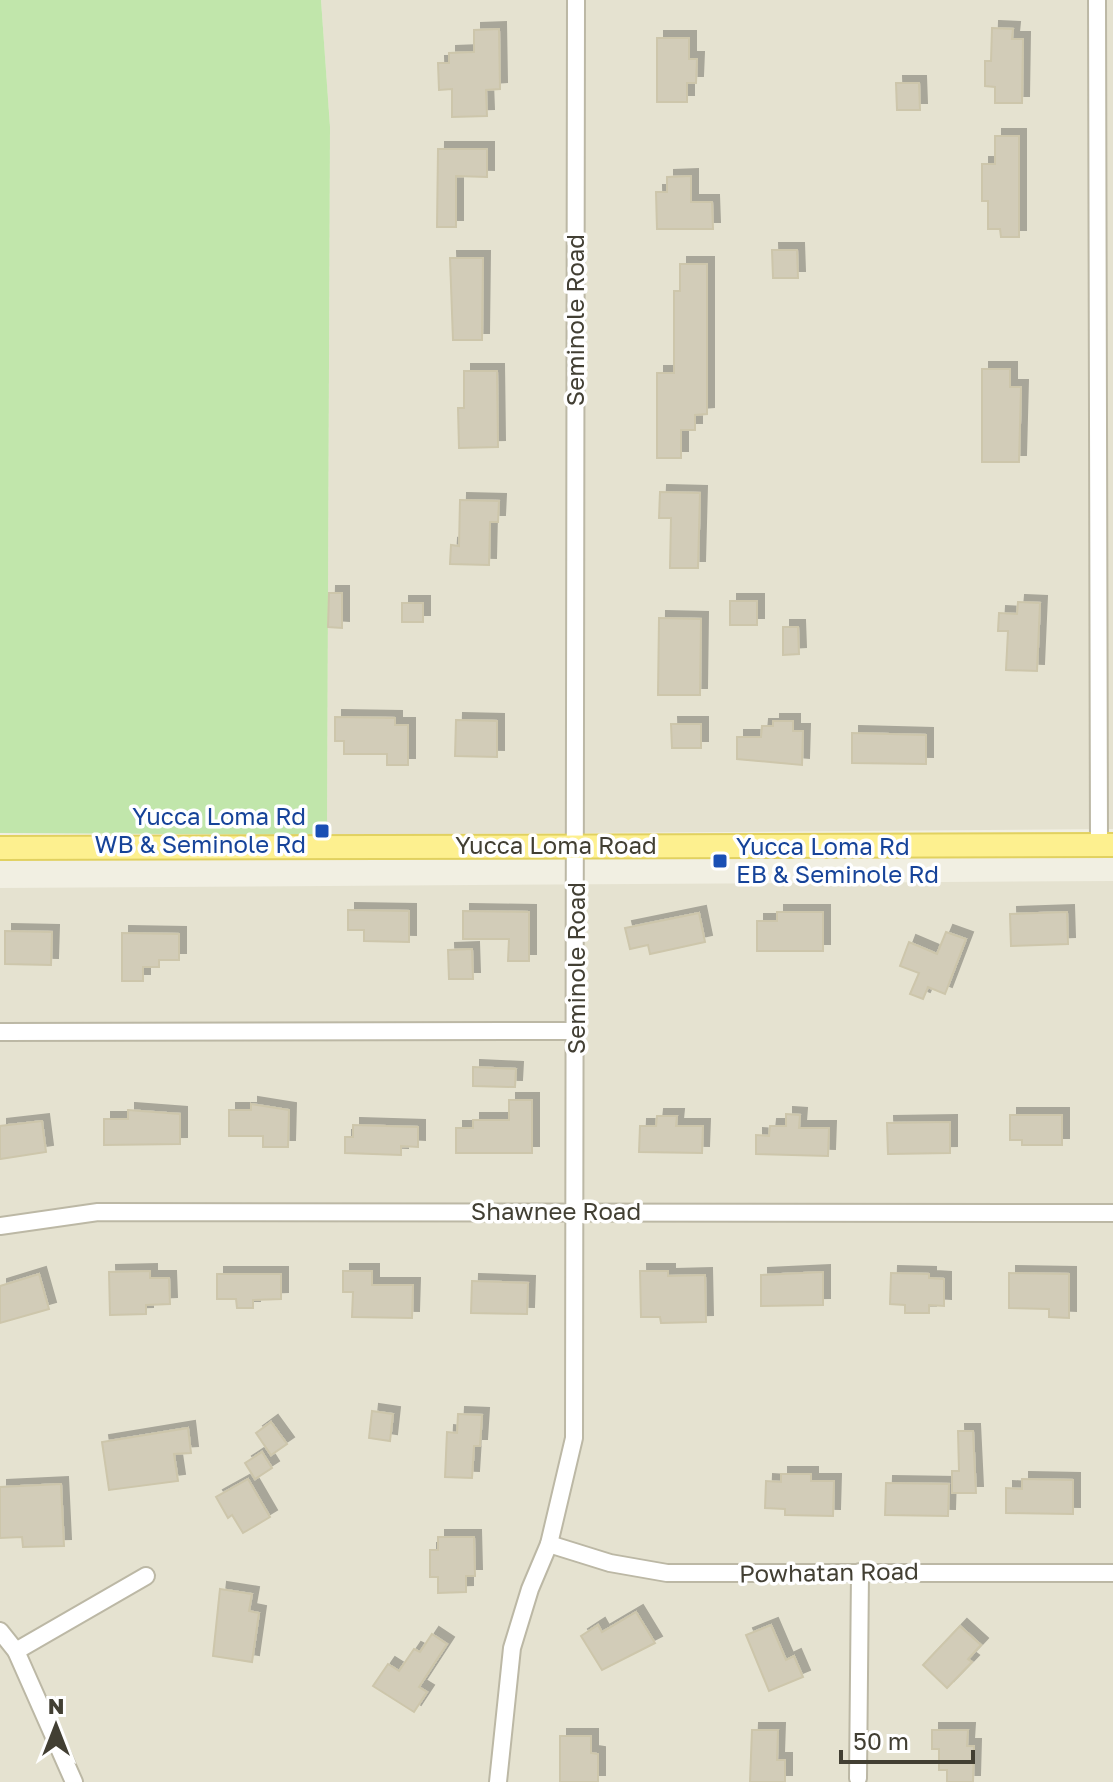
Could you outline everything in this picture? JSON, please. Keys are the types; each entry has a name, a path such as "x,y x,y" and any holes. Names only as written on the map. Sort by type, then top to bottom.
{"main road":[{"name":"Yucca Loma Road","path":"0,848 1106,845"}],"street":[{"name":"Seminole Road","path":"498,1782 512,1648 549,1544 574,1438 576,0"},
{"path":"1097,0 1106,845"},
{"path":"0,1032 576,1031"},
{"name":"Shawnee Road","path":"0,1226 98,1212 1113,1213"},
{"name":"Powhatan Road","path":"549,1544 610,1563 667,1573 1113,1573"},
{"path":"858,1778 860,1572"},
{"path":"16,1651 146,1576"},
{"path":"0,1631 16,1651 74,1782"}],"shaded area":[{"path":"321,0 1113,0 1113,829 327,835 330,127"},
{"path":"1113,881 1113,1782 0,1782 0,888"}],"green space":[{"path":"0,0 321,0 330,127 327,835 0,833"}],"building":[{"path":"992,28 1013,29 1012,39 1023,39 1022,103 995,103 995,87 985,86 985,61 991,61"},
{"path":"499,29 500,89 486,90 487,116 452,117 452,89 439,90 438,63 449,63 449,53 474,52 474,30"},
{"path":"657,38 689,38 689,59 697,59 696,83 687,83 687,102 657,102"},
{"path":"896,83 919,83 920,110 897,110"},
{"path":"995,136 1019,136 1019,237 1001,237 1000,229 988,229 988,201 982,201 982,164 995,164"},
{"path":"438,149 487,149 487,177 456,176 456,227 437,227"},
{"path":"691,176 691,202 712,202 713,229 657,229 656,192 667,192 667,177"},
{"path":"772,250 797,250 798,278 773,278"},
{"path":"450,258 483,258 482,340 453,340"},
{"path":"680,264 707,264 707,414 695,415 695,430 681,430 681,458 657,458 657,373 674,373 674,291 680,291"},
{"path":"982,369 1010,369 1010,387 1021,387 1019,462 982,462"},
{"path":"464,371 497,371 498,447 459,448 458,408 464,408"},
{"path":"660,492 700,493 698,568 670,568 671,518 659,518"},
{"path":"460,500 499,501 498,522 490,522 489,565 450,564 451,545 459,546"},
{"path":"329,593 342,593 342,628 328,627"},
{"path":"730,601 757,601 757,625 730,625"},
{"path":"1018,602 1040,603 1037,671 1006,670 1008,631 998,631 999,613 1017,614"},
{"path":"402,603 423,603 423,622 402,622"},
{"path":"659,618 701,619 700,695 658,695"},
{"path":"783,627 798,627 799,654 783,655"},
{"path":"335,717 395,718 395,725 408,725 408,765 387,765 387,754 344,754 344,741 335,741"},
{"path":"456,720 497,721 497,757 455,756"},
{"path":"773,721 793,721 793,731 803,731 802,765 737,759 737,737 761,737 762,726 773,726"},
{"path":"671,724 701,724 701,748 672,748"},
{"path":"852,733 926,735 926,764 852,763"},
{"path":"348,910 409,911 409,942 364,941 364,930 348,930"},
{"path":"463,911 529,912 529,961 508,961 509,939 463,939"},
{"path":"777,912 823,912 823,951 757,951 757,921 777,921"},
{"path":"1067,912 1068,944 1011,946 1010,914"},
{"path":"699,913 705,942 650,954 648,945 630,949 625,928"},
{"path":"5,931 52,932 51,965 5,964"},
{"path":"946,932 966,939 945,994 928,987 923,999 910,994 919,973 900,966 909,942 937,954"},
{"path":"122,933 179,934 179,960 159,960 159,967 143,967 143,981 122,981"},
{"path":"472,949 473,979 449,979 448,950"},
{"path":"473,1067 516,1069 515,1087 473,1086"},
{"path":"509,1100 532,1100 532,1153 456,1153 456,1128 473,1128 473,1120 509,1120"},
{"path":"251,1104 289,1110 288,1147 263,1147 263,1136 229,1136 229,1110 251,1110"},
{"path":"128,1110 180,1114 180,1144 104,1145 104,1119 128,1119"},
{"path":"786,1114 800,1115 799,1128 829,1128 828,1156 756,1154 756,1135 769,1136 770,1126 786,1126"},
{"path":"1010,1115 1062,1115 1062,1145 1022,1145 1022,1140 1010,1140"},
{"path":"657,1116 677,1116 676,1126 703,1126 702,1153 639,1152 640,1126 656,1126"},
{"path":"42,1121 46,1152 0,1159 0,1126"},
{"path":"950,1122 950,1153 888,1154 887,1123"},
{"path":"353,1125 418,1127 418,1147 401,1146 401,1155 345,1153 345,1137 353,1137"},
{"path":"150,1271 150,1278 169,1278 170,1304 146,1305 146,1314 110,1315 109,1272"},
{"path":"343,1271 372,1271 372,1285 413,1285 412,1318 352,1317 353,1292 343,1292"},
{"path":"640,1271 668,1271 668,1276 705,1275 706,1322 661,1323 660,1317 641,1317"},
{"path":"823,1272 823,1305 761,1306 761,1275"},
{"path":"891,1273 929,1274 929,1278 944,1279 944,1306 929,1305 929,1313 905,1313 905,1305 890,1304"},
{"path":"1009,1273 1069,1274 1069,1318 1049,1317 1049,1309 1009,1308"},
{"path":"39,1274 49,1309 0,1323 0,1286"},
{"path":"217,1274 281,1274 281,1299 253,1300 253,1308 237,1308 236,1299 217,1299"},
{"path":"472,1281 528,1283 527,1314 471,1313"},
{"path":"372,1411 393,1414 390,1441 369,1438"},
{"path":"458,1414 482,1415 480,1446 474,1446 472,1478 445,1477 447,1432 457,1433"},
{"path":"271,1422 287,1444 271,1455 256,1433"},
{"path":"188,1428 191,1453 174,1454 178,1481 109,1490 102,1442"},
{"path":"958,1431 973,1431 976,1493 952,1493 952,1471 959,1471"},
{"path":"262,1452 272,1468 255,1479 245,1463"},
{"path":"781,1474 811,1474 811,1481 834,1481 833,1516 785,1515 785,1509 765,1508 766,1481 781,1482"},
{"path":"248,1479 270,1517 243,1533 232,1515 228,1518 216,1497"},
{"path":"1022,1479 1073,1480 1073,1514 1006,1513 1006,1488 1022,1489"},
{"path":"886,1483 949,1484 948,1516 885,1515"},
{"path":"61,1484 64,1546 23,1547 22,1537 0,1538 0,1487"},
{"path":"438,1537 474,1537 475,1576 466,1576 466,1592 438,1593 438,1577 430,1577 430,1550 438,1550"},
{"path":"220,1589 252,1594 249,1611 259,1613 252,1662 213,1656"},
{"path":"636,1612 655,1643 602,1670 581,1636 598,1625 602,1632"},
{"path":"771,1625 786,1660 794,1656 803,1677 769,1691 746,1635"},
{"path":"960,1626 981,1645 968,1659 972,1662 947,1688 923,1665"},
{"path":"432,1634 447,1644 419,1687 427,1692 414,1712 373,1686 388,1664 399,1671 414,1649 420,1652"},
{"path":"752,1730 778,1730 777,1760 785,1760 785,1782 750,1782"},
{"path":"932,1730 968,1730 967,1746 974,1746 973,1782 947,1782 947,1770 939,1770 939,1749 932,1749"},
{"path":"560,1736 591,1736 591,1753 598,1754 598,1782 560,1782"}],"place":[{"name":"Yucca Loma Rd WB & Seminole Rd","path":"322,831"},
{"name":"Yucca Loma Rd EB & Seminole Rd","path":"720,861"}]}
